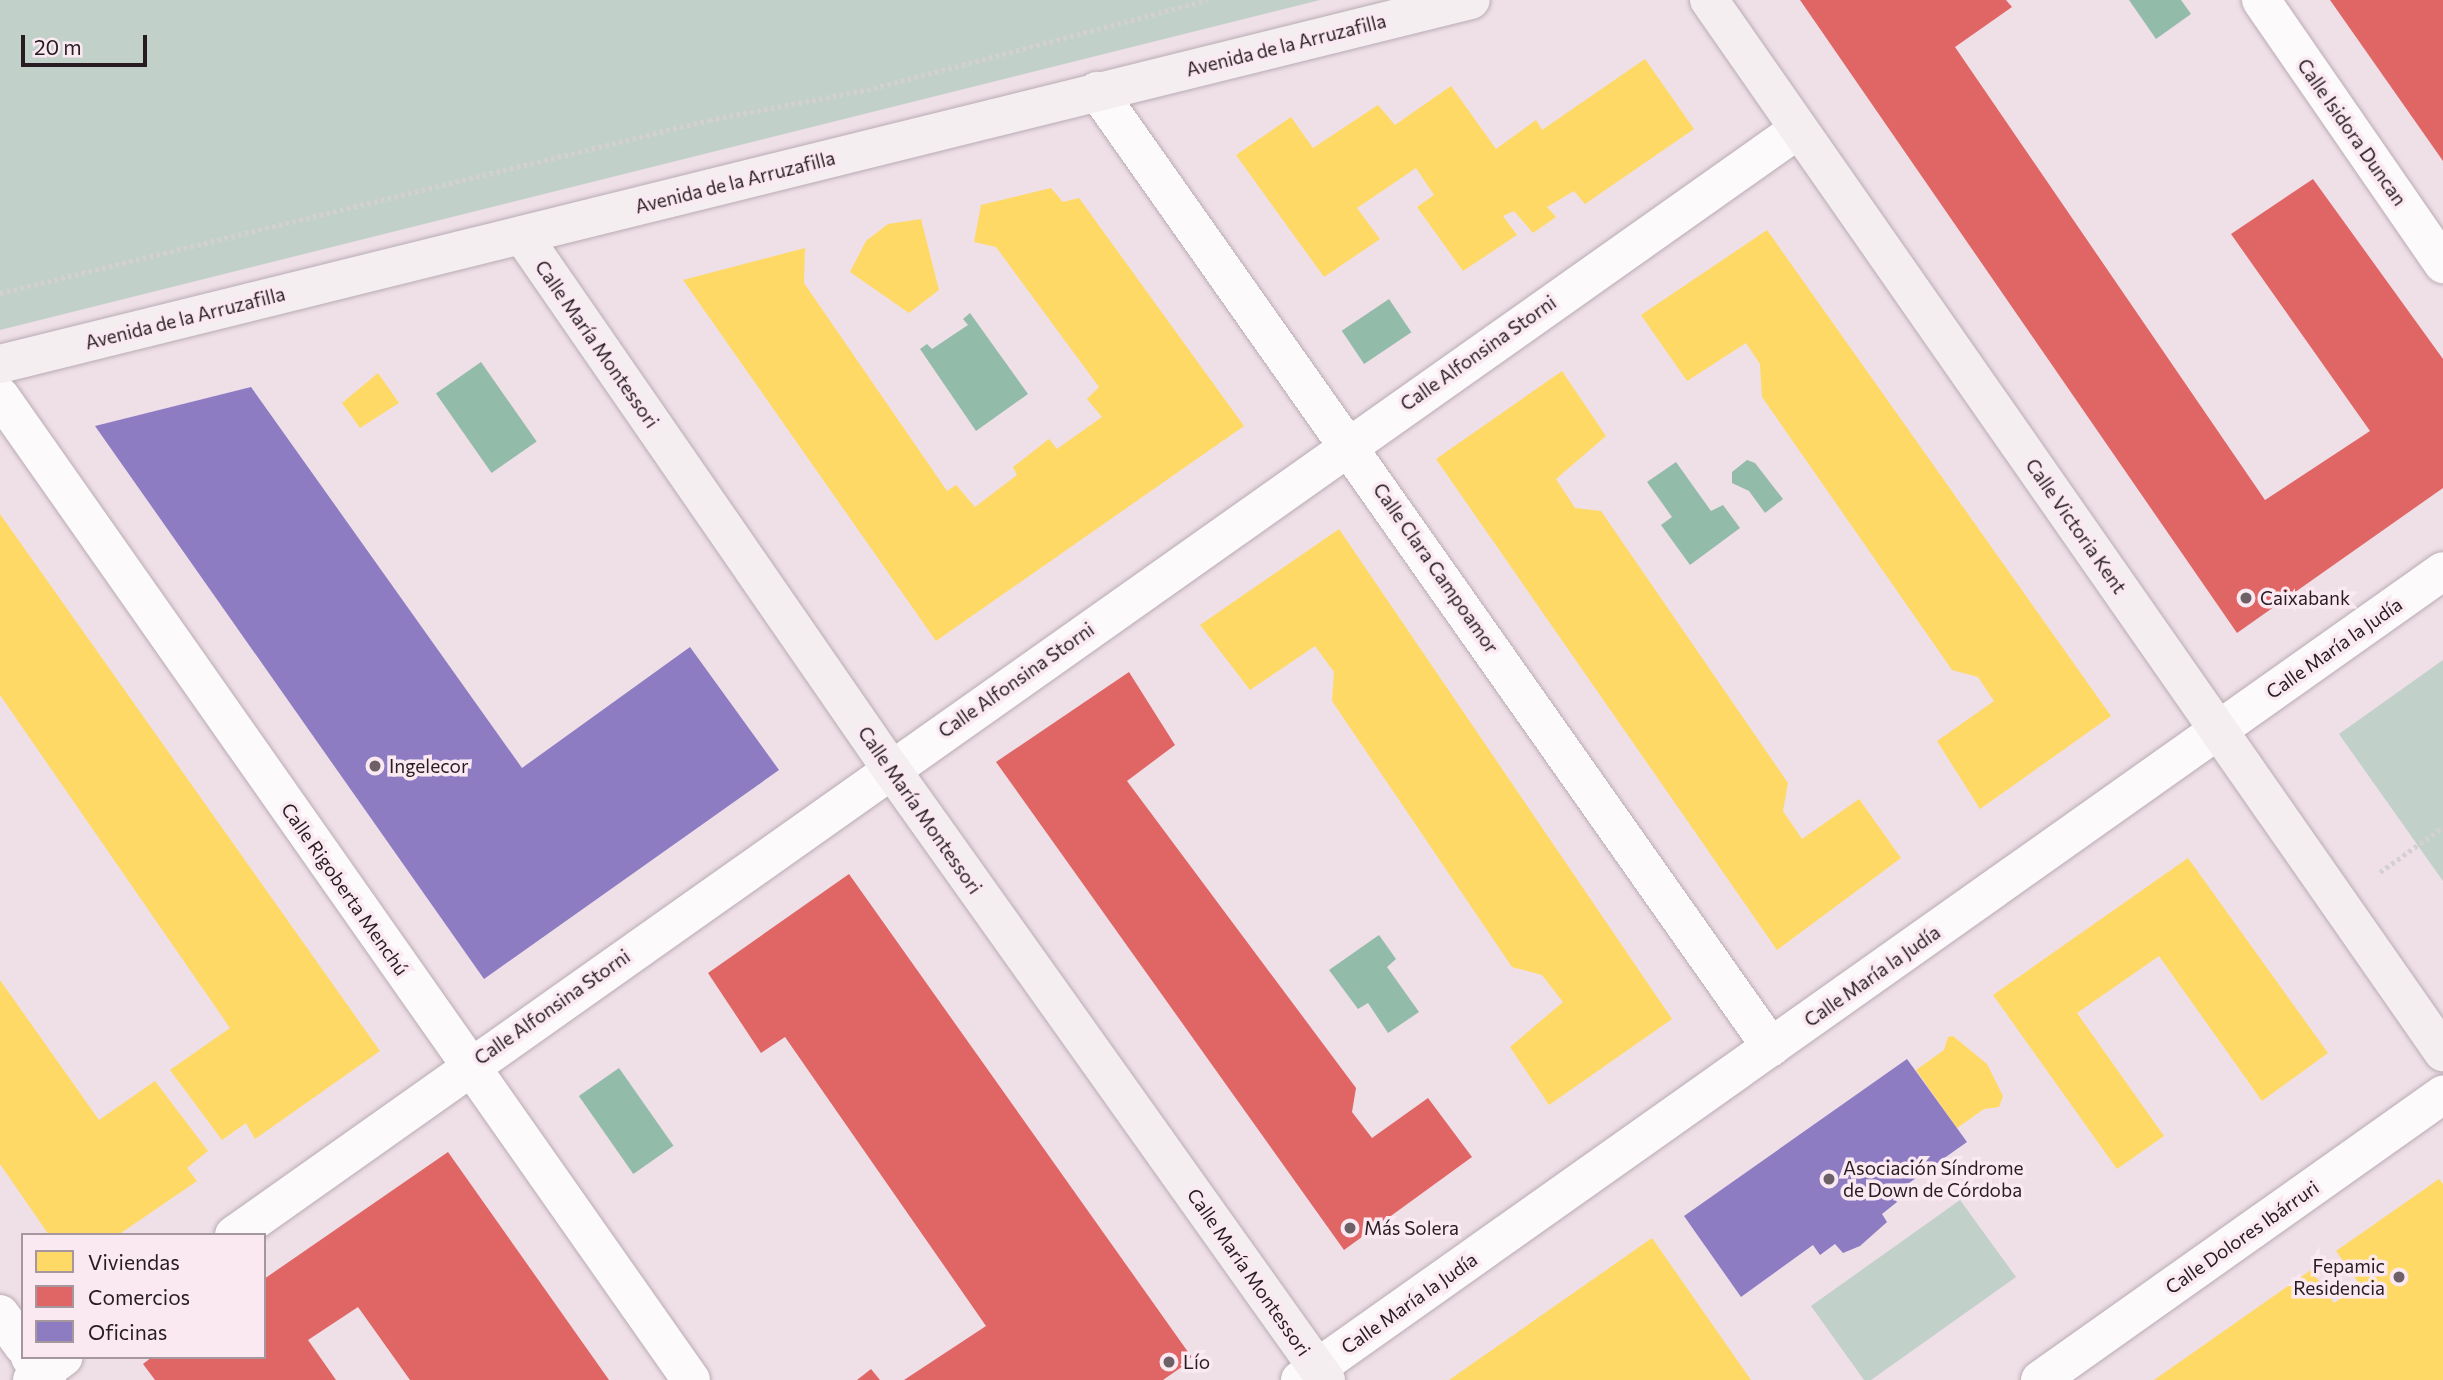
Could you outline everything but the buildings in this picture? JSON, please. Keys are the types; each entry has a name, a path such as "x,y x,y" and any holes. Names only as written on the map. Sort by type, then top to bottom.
{"main road":[{"name":"Avenida de la Arruzafilla","path":"0,364 1471,0"},
{"name":"Calle Victoria Kent","path":"1709,0 2443,1052"},
{"name":"Calle María Montessori","path":"522,236 1314,1376"}],"street":[{"name":"Calle Isidora Duncan","path":"2261,0 2443,264"},
{"name":"Calle Clara Campoamor","path":"1097,91 1772,1047"},
{"name":"Calle Alfonsina Storni","path":"237,1233 468,1065 1799,129"},
{"name":"Calle Rigoberta Menchú","path":"0,396 691,1380"},
{"name":"Calle María la Judía","path":"1314,1376 2443,571"},
{"name":"Calle Dolores Ibárruri","path":"2040,1380 2443,1094"},
{"path":"0,1314 21,1341"}],"path":[{"path":"0,293 709,120 866,90 1207,0"},
{"path":"2380,872 2443,827"}],"shaded area":[{"path":"0,0 1320,0 0,330"},
{"path":"2129,0 2181,0 2191,14 2156,39"},
{"path":"1389,299 1411,332 1364,364 1342,331"},
{"path":"970,313 1028,394 976,431 920,349 927,344 932,349 968,325 963,319"},
{"path":"481,362 537,441 492,473 436,394"},
{"path":"1747,460 1755,463 1783,499 1765,513 1749,491 1732,483 1732,472"},
{"path":"1676,462 1711,511 1723,505 1740,528 1690,565 1661,525 1672,517 1647,482"},
{"path":"2443,660 2443,881 2339,734"},
{"path":"1379,935 1396,959 1387,967 1419,1012 1388,1033 1368,1003 1358,1009 1329,970"},
{"path":"619,1068 673,1146 633,1174 579,1096"},
{"path":"1960,1200 2016,1277 1871,1380 1864,1380 1811,1306"}],"place":[{"name":"Caixabank","path":"2246,598"},
{"name":"Ingelecor","path":"375,766"},
{"name":"Asociación Síndrome de Down de Córdoba","path":"1829,1179"},
{"name":"Más Solera","path":"1350,1228"},
{"name":"Fepamic Residencia","path":"2399,1277"},
{"name":"Lío","path":"1169,1362"}]}
